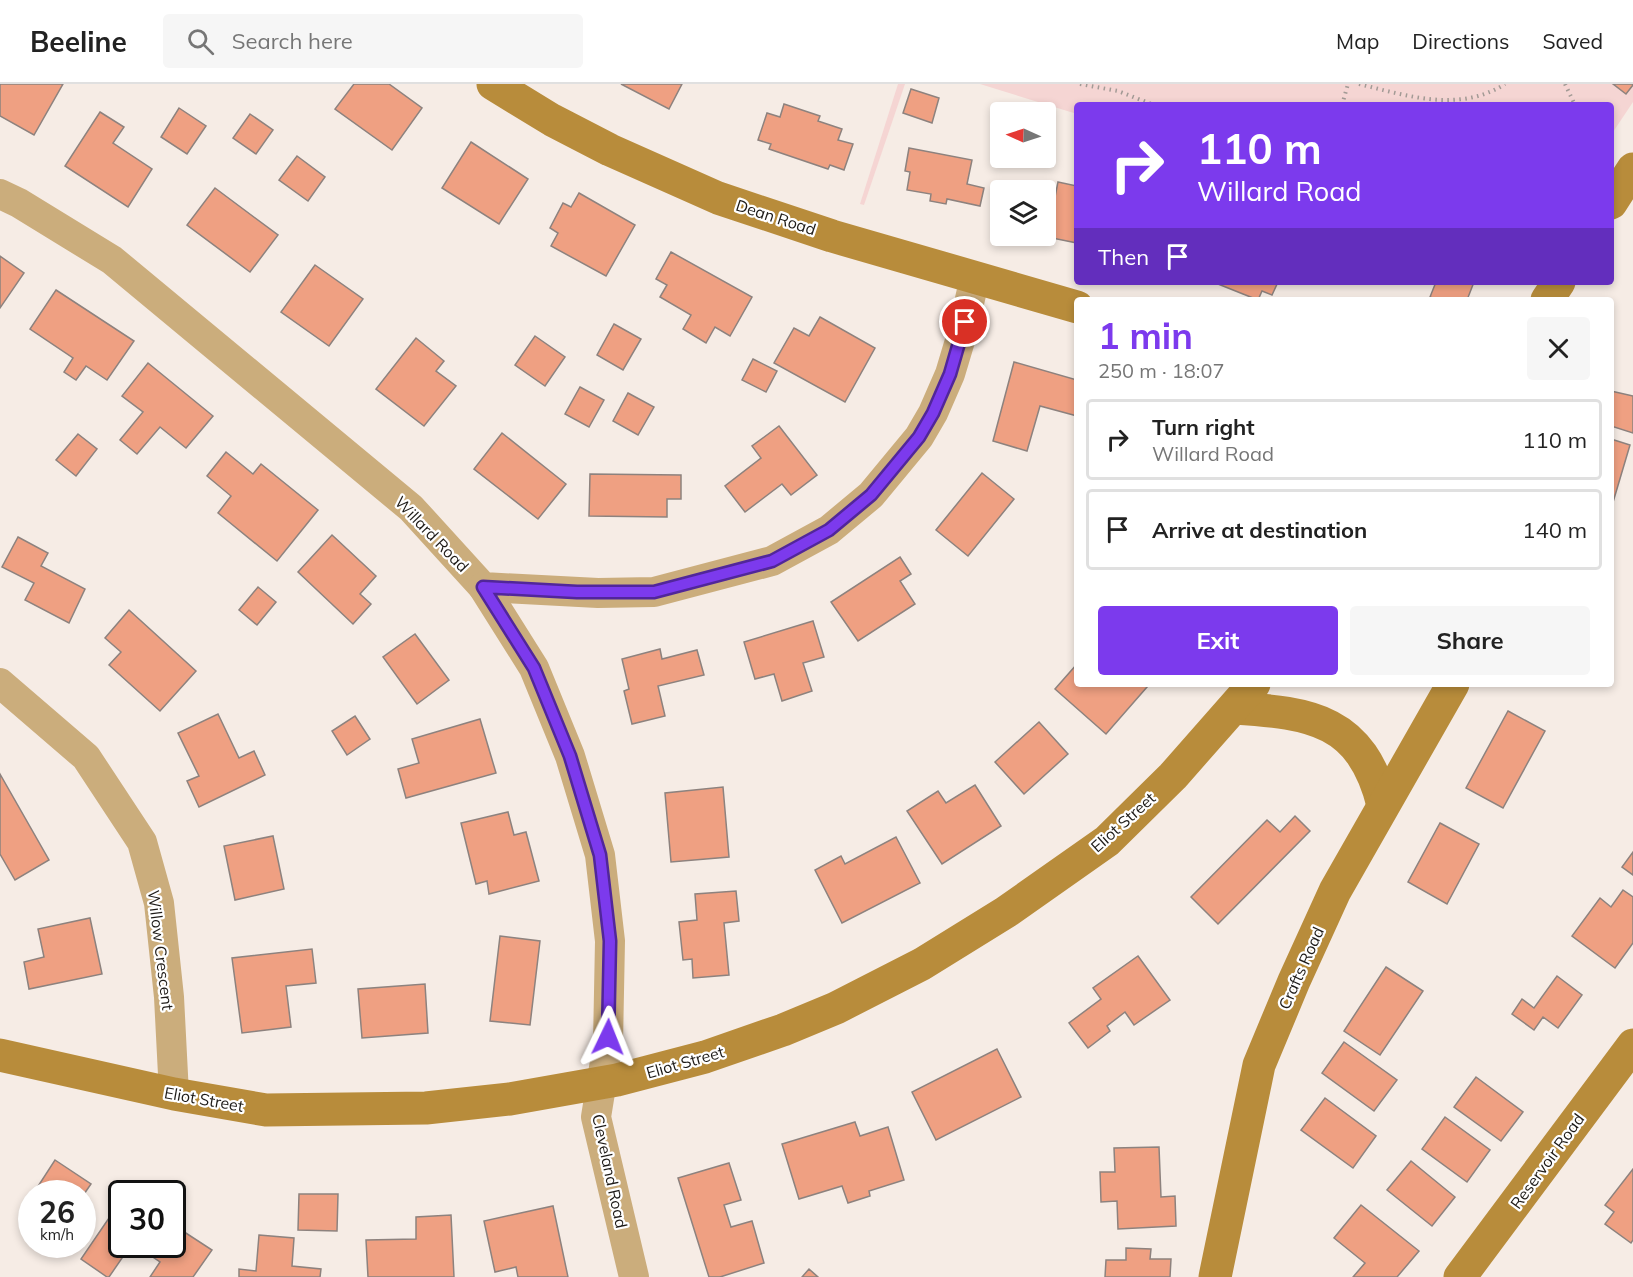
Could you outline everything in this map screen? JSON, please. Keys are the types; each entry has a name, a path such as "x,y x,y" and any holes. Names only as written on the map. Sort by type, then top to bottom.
{"street":[{"name":"Dean Road","path":"493,84 552,120 610,150 718,198 832,236 1074,306"},
{"path":"1614,198 1633,169"},
{"name":"Willard Road","path":"0,194 19,203 112,260 411,508 483,587 577,592 654,592 772,561 829,530 871,495 919,437 933,413 950,374 975,277"},
{"name":"Cleveland Road","path":"483,587 534,668 570,756 600,855 610,941 608,1043 596,1112 634,1277"},
{"name":"Willow Crescent","path":"0,683 86,757 142,842 159,903 169,997 174,1094"},
{"name":"Crafts Road","path":"1215,1277 1259,1065 1335,891 1451,687"},
{"path":"1244,696 1330,726 1348,740 1370,766 1383,805"},
{"name":"Eliot Street","path":"0,1055 174,1094 266,1110 426,1108 510,1099 600,1084 705,1057 783,1030 836,1008 922,964 1006,912 1107,841 1173,776 1244,696"},
{"name":"Reservoir Road","path":"1460,1277 1633,1045"}],"path":[{"path":"1080,84 1118,91 1146,102"},
{"path":"1343,102 1348,84"},
{"path":"1359,84 1422,100 1482,96 1505,84"},
{"path":"1565,84 1574,102"}],"shaded area":[{"path":"898,84 905,84 864,205 860,204"},
{"path":"980,84 1633,84 1633,102 1614,130 1614,102 1074,102 1074,113 1056,108 1056,102 1038,102"}],"building":[{"path":"0,84 63,84 34,135 0,116"},
{"path":"354,84 389,84 422,108 392,150 335,109"},
{"path":"621,84 682,84 669,109"},
{"path":"1613,84 1633,84 1633,85 1626,94"},
{"path":"911,89 939,98 932,123 903,113"},
{"path":"784,104 820,116 818,121 842,129 838,140 853,144 844,170 830,165 828,169 769,149 771,144 758,140 767,113 780,117"},
{"path":"179,108 206,126 187,154 161,137"},
{"path":"100,112 124,127 113,143 152,169 128,207 65,166"},
{"path":"250,114 273,130 256,154 233,138"},
{"path":"471,142 528,179 499,224 442,188"},
{"path":"909,148 972,160 967,184 984,188 980,206 947,199 946,204 930,201 931,194 907,190 910,172 905,171"},
{"path":"297,156 325,177 308,201 279,180"},
{"path":"1058,182 1074,185 1074,242 1056,239"},
{"path":"215,188 278,235 250,272 187,225"},
{"path":"579,193 635,225 606,276 551,246 558,233 550,228 563,203 571,207"},
{"path":"671,252 752,297 730,336 715,327 706,343 683,329 691,315 660,297 667,285 656,279"},
{"path":"0,256 24,273 0,308"},
{"path":"315,265 363,299 329,346 281,312"},
{"path":"1220,285 1277,285 1272,295 1262,291 1259,297 1250,297"},
{"path":"1435,285 1473,285 1468,297 1430,297"},
{"path":"56,290 134,341 107,380 86,366 76,380 64,372 73,358 30,329"},
{"path":"820,317 875,348 845,402 774,363 794,328 809,336"},
{"path":"614,324 641,339 623,370 597,355"},
{"path":"535,336 565,357 545,386 515,365"},
{"path":"416,338 444,361 436,371 456,386 424,426 376,389"},
{"path":"753,359 777,371 766,392 742,380"},
{"path":"1014,362 1074,379 1074,415 1040,406 1027,451 993,441"},
{"path":"148,363 213,416 186,448 160,427 137,454 120,440 143,412 122,396"},
{"path":"580,387 604,400 589,427 565,414"},
{"path":"1614,392 1633,396 1633,433 1614,427"},
{"path":"628,393 654,407 638,435 613,421"},
{"path":"779,426 817,475 791,495 782,484 745,512 725,486 761,458 752,446"},
{"path":"502,433 566,484 538,519 474,469"},
{"path":"78,434 97,449 76,476 56,460"},
{"path":"1614,440 1630,445 1614,499"},
{"path":"226,452 253,474 261,464 318,510 277,561 218,513 231,496 207,476"},
{"path":"982,473 1014,499 968,556 936,530"},
{"path":"590,474 681,475 681,499 667,499 667,517 589,516"},
{"path":"332,535 376,576 360,594 371,604 353,624 298,572"},
{"path":"18,537 48,553 41,566 85,589 69,623 25,600 34,583 2,567"},
{"path":"900,557 911,574 900,581 915,604 858,641 831,602"},
{"path":"258,587 276,602 257,625 239,610"},
{"path":"129,610 196,671 160,711 109,665 121,652 105,638"},
{"path":"813,621 824,657 803,663 812,691 782,701 774,674 755,679 744,642"},
{"path":"415,634 449,680 417,704 383,657"},
{"path":"660,649 662,659 697,650 704,675 658,686 665,716 632,724 624,691 629,689 622,659"},
{"path":"1074,667 1074,687 1147,687 1106,734 1055,689"},
{"path":"1508,711 1545,731 1503,808 1466,788"},
{"path":"218,714 239,758 254,751 265,775 199,807 187,781 199,776 178,733"},
{"path":"355,716 370,739 347,755 332,731"},
{"path":"480,719 496,773 406,798 398,769 419,763 412,739"},
{"path":"1039,722 1068,754 1024,794 995,762"},
{"path":"0,774 49,860 15,880 0,854"},
{"path":"975,785 1001,826 942,864 907,811 938,791 946,803"},
{"path":"723,787 729,857 671,862 665,793"},
{"path":"508,812 514,835 526,832 539,881 489,894 487,881 476,884 461,823"},
{"path":"1295,816 1310,831 1218,924 1191,897 1267,820 1280,832"},
{"path":"1440,823 1479,844 1447,904 1408,882"},
{"path":"273,836 284,889 235,900 224,846"},
{"path":"896,837 920,883 842,923 815,870 841,856 845,864"},
{"path":"1633,852 1633,875 1622,867"},
{"path":"1623,890 1633,897 1633,943 1615,968 1572,936 1600,898 1611,907"},
{"path":"736,891 739,921 724,923 729,975 693,978 692,959 683,960 679,922 697,920 695,894"},
{"path":"90,918 102,974 29,989 24,962 44,957 38,929"},
{"path":"500,936 540,941 530,1025 490,1021"},
{"path":"312,949 316,983 286,986 291,1027 242,1033 232,958"},
{"path":"1138,956 1170,1000 1134,1025 1125,1012 1107,1026 1110,1031 1088,1048 1069,1023 1101,999 1093,988"},
{"path":"1386,967 1423,991 1380,1055 1344,1031"},
{"path":"1557,976 1582,995 1558,1028 1543,1017 1534,1030 1512,1014 1522,999 1534,1008"},
{"path":"425,984 428,1033 362,1038 358,989"},
{"path":"1344,1042 1397,1080 1374,1111 1322,1073"},
{"path":"997,1049 1021,1097 936,1140 912,1092"},
{"path":"1476,1077 1523,1112 1501,1141 1454,1107"},
{"path":"1325,1098 1376,1136 1353,1168 1301,1130"},
{"path":"1445,1117 1490,1150 1467,1182 1422,1149"},
{"path":"855,1122 860,1136 888,1127 904,1180 869,1191 870,1196 848,1203 842,1186 799,1199 782,1144"},
{"path":"1159,1147 1161,1197 1175,1196 1176,1226 1118,1229 1117,1201 1101,1202 1100,1172 1115,1172 1114,1148"},
{"path":"55,1160 85,1180 42,1180"},
{"path":"1411,1161 1455,1197 1432,1226 1387,1190"},
{"path":"729,1163 741,1200 724,1205 731,1227 752,1221 764,1263 720,1277 709,1277 678,1178"},
{"path":"1633,1169 1633,1240 1631,1243 1605,1224 1614,1212 1605,1205"},
{"path":"299,1194 338,1194 337,1231 298,1230"},
{"path":"1361,1205 1419,1251 1397,1277 1353,1277 1365,1263 1334,1238"},
{"path":"553,1206 568,1277 518,1277 516,1267 495,1272 484,1221"},
{"path":"451,1215 454,1277 368,1277 366,1240 416,1239 416,1217"},
{"path":"108,1219 108,1258 122,1258 109,1277 81,1259 96,1258 96,1237"},
{"path":"186,1233 212,1250 193,1277 150,1277 160,1262 154,1258 186,1258"},
{"path":"259,1235 294,1238 292,1266 321,1269 320,1277 239,1277 239,1269 256,1271"},
{"path":"1126,1248 1151,1249 1150,1259 1171,1259 1170,1277 1105,1277 1106,1260 1126,1260"},
{"path":"809,1269 818,1277 802,1277"}],"route":[{"path":"608,1037 610,941 600,855 570,756 534,668 483,587 598,593 654,592 772,561 829,530 871,495 919,437 933,413 950,374 965,322"}]}
